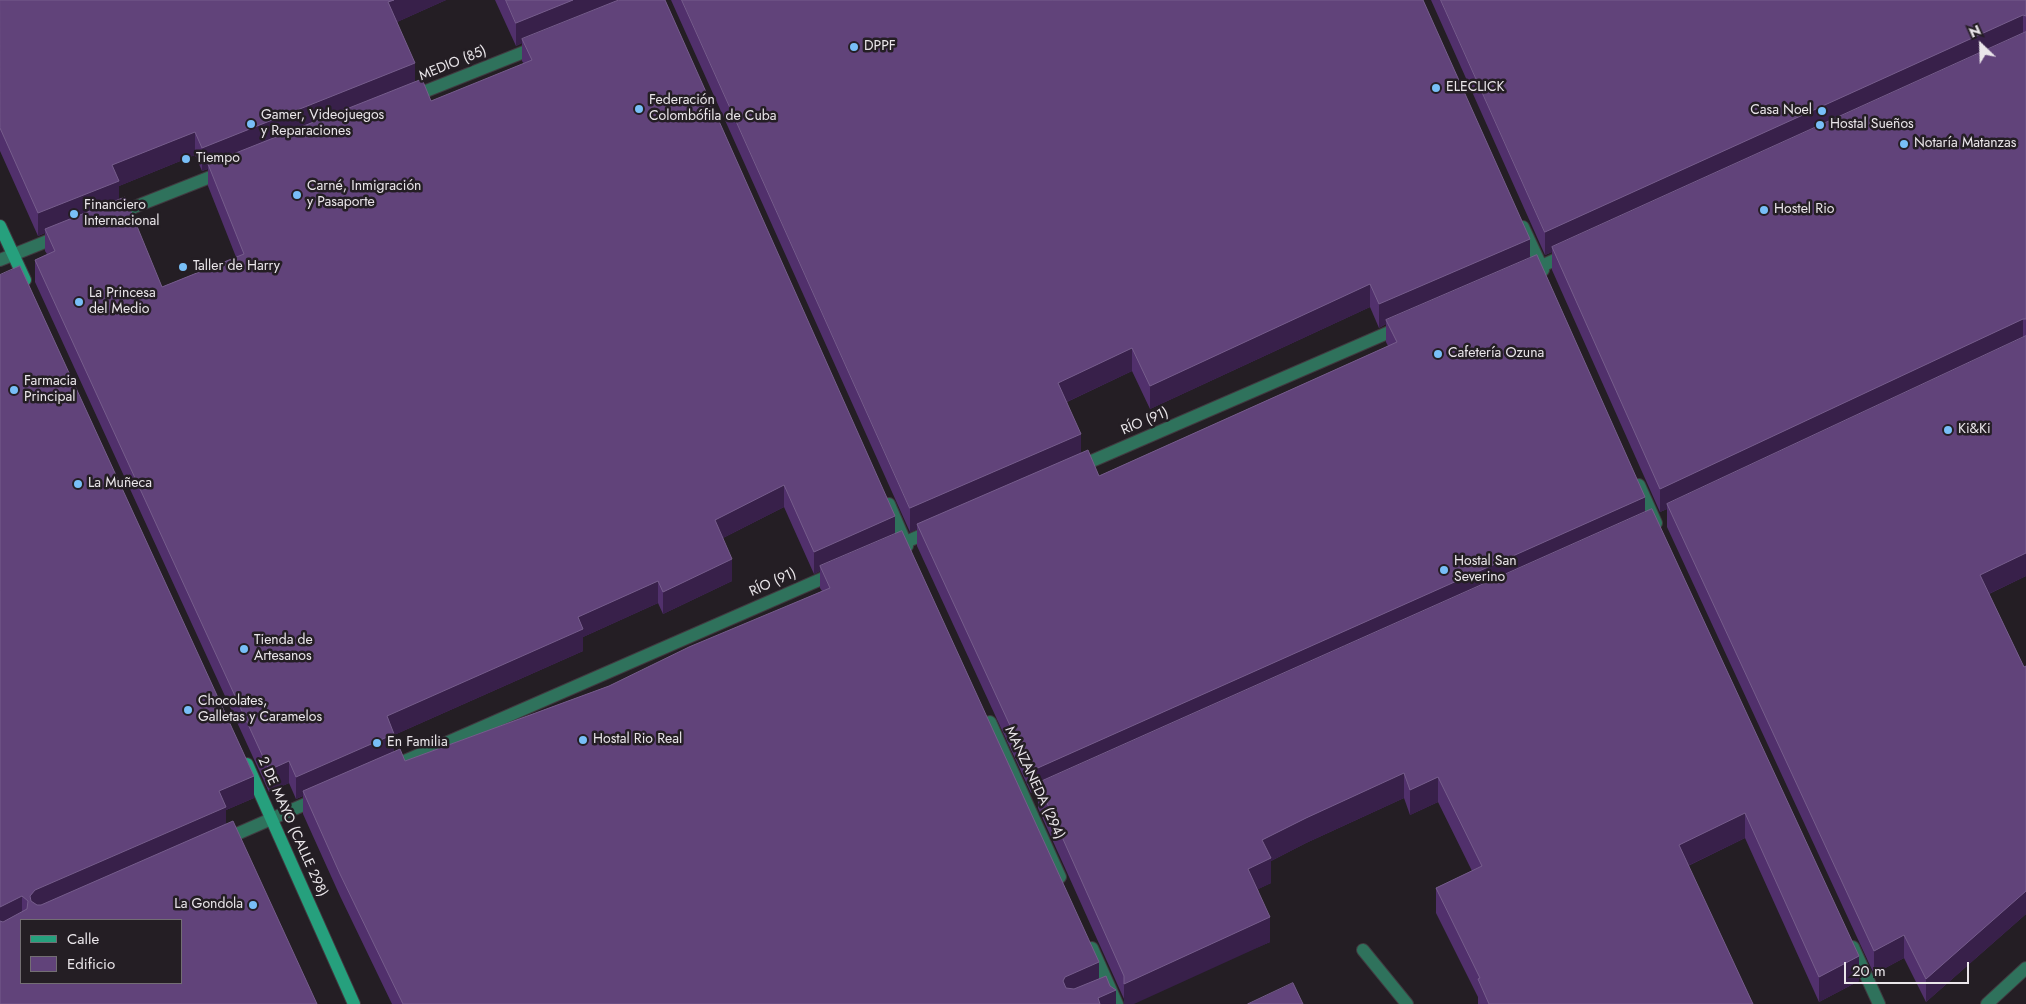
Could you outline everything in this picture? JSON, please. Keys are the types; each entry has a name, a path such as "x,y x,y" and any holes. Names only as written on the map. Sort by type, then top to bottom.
{"main road":[{"path":"0,226 30,291"},
{"name":"2 DE MAYO (CALLE 298)","path":"244,756 354,1004"}],"street":[{"name":"MEDIO (85)","path":"403,100 551,41"},
{"path":"106,218 236,166"},
{"path":"1517,213 1549,284"},
{"path":"0,260 69,233"},
{"path":"1514,278 1577,250"},
{"name":"RÍO (91)","path":"1069,471 1414,321"},
{"path":"1632,470 1657,525"},
{"path":"886,496 914,560"},
{"path":"878,554 942,526"},
{"name":"RÍO (91)","path":"381,772 842,569"},
{"name":"MANZANEDA (294)","path":"985,713 1032,802 1067,891"},
{"path":"209,846 327,795"},
{"path":"1846,933 1879,1004"},
{"path":"1086,935 1117,1004"},
{"path":"1363,950 1407,1004"},
{"path":"1987,1004 2026,968"},
{"path":"1094,994 1110,988"}],"building":[{"path":"0,0 394,0 388,2 415,63 202,148 195,132 112,165 119,181 38,213 0,128"},
{"path":"506,0 573,0 516,23"},
{"path":"619,0 665,0 895,516 814,552 784,485 715,520 732,559 663,592 658,581 578,617 583,629 387,716 394,734 296,777 289,761 269,770 35,260 55,251 45,229 125,197 162,287 244,254 208,164 422,79 431,101 532,60 522,39"},
{"path":"682,0 1423,0 1530,239 1379,304 1370,284 1150,386 1132,348 1058,383 1081,434 910,508"},
{"path":"1441,0 2026,0 2026,16 2023,15 1545,232"},
{"path":"2026,32 2026,319 1660,489 1552,247"},
{"path":"1537,255 1645,497 1031,771 917,524 1088,450 1099,476 1397,342 1386,320"},
{"path":"20,266 254,776 219,791 226,807 35,890 30,896 31,901 41,905 233,821 317,1004 0,1004 0,921 3,922 27,909 28,901 22,896 0,907 0,275"},
{"path":"2026,336 2026,553 1980,575 2024,667 2026,666 2026,891 1926,979 1904,935 1874,951 1667,504"},
{"path":"1652,509 1859,956 1819,977 1745,813 1679,845 1753,1004 1489,1004 1478,979 1480,978 1436,888 1482,866 1438,777 1410,790 1404,773 1262,840 1271,858 1248,869 1270,917 1124,984 1124,976 1038,783"},
{"path":"902,531 1099,962 1065,977 1063,981 1066,988 1074,989 1106,976 1110,986 1116,990 1098,998 1100,1004 403,1004 340,874 303,791 400,749 405,761 609,686 689,647 830,588 820,566"},
{"path":"1293,983 1303,1004 1248,1004"}],"place":[{"name":"DPPF","path":"854,47"},
{"name":"ELECLICK","path":"1436,88"},
{"name":"Federación Colombófila de Cuba","path":"639,109"},
{"name":"Casa Noel","path":"1822,111"},
{"name":"Gamer, Videojuegos y Reparaciones","path":"251,124"},
{"name":"Hostal Sueños","path":"1820,125"},
{"name":"Notaría Matanzas","path":"1904,144"},
{"name":"Tiempo","path":"186,159"},
{"name":"Carné, Inmigración y Pasaporte","path":"297,195"},
{"name":"Hostel Rio","path":"1764,210"},
{"name":"Financiero Internacional","path":"74,214"},
{"name":"Taller de Harry","path":"183,267"},
{"name":"La Princesa del Medio","path":"79,302"},
{"name":"Cafetería Ozuna","path":"1438,354"},
{"name":"Farmacia Principal","path":"14,390"},
{"name":"Ki&Ki","path":"1948,430"},
{"name":"La Muñeca","path":"78,484"},
{"name":"Hostal San Severino","path":"1444,570"},
{"name":"Tienda de Artesanos","path":"244,649"},
{"name":"Chocolates, Galletas y Caramelos","path":"188,710"},
{"name":"Hostal Rio Real","path":"583,740"},
{"name":"En Familia","path":"377,743"},
{"name":"La Gondola","path":"253,905"}]}
